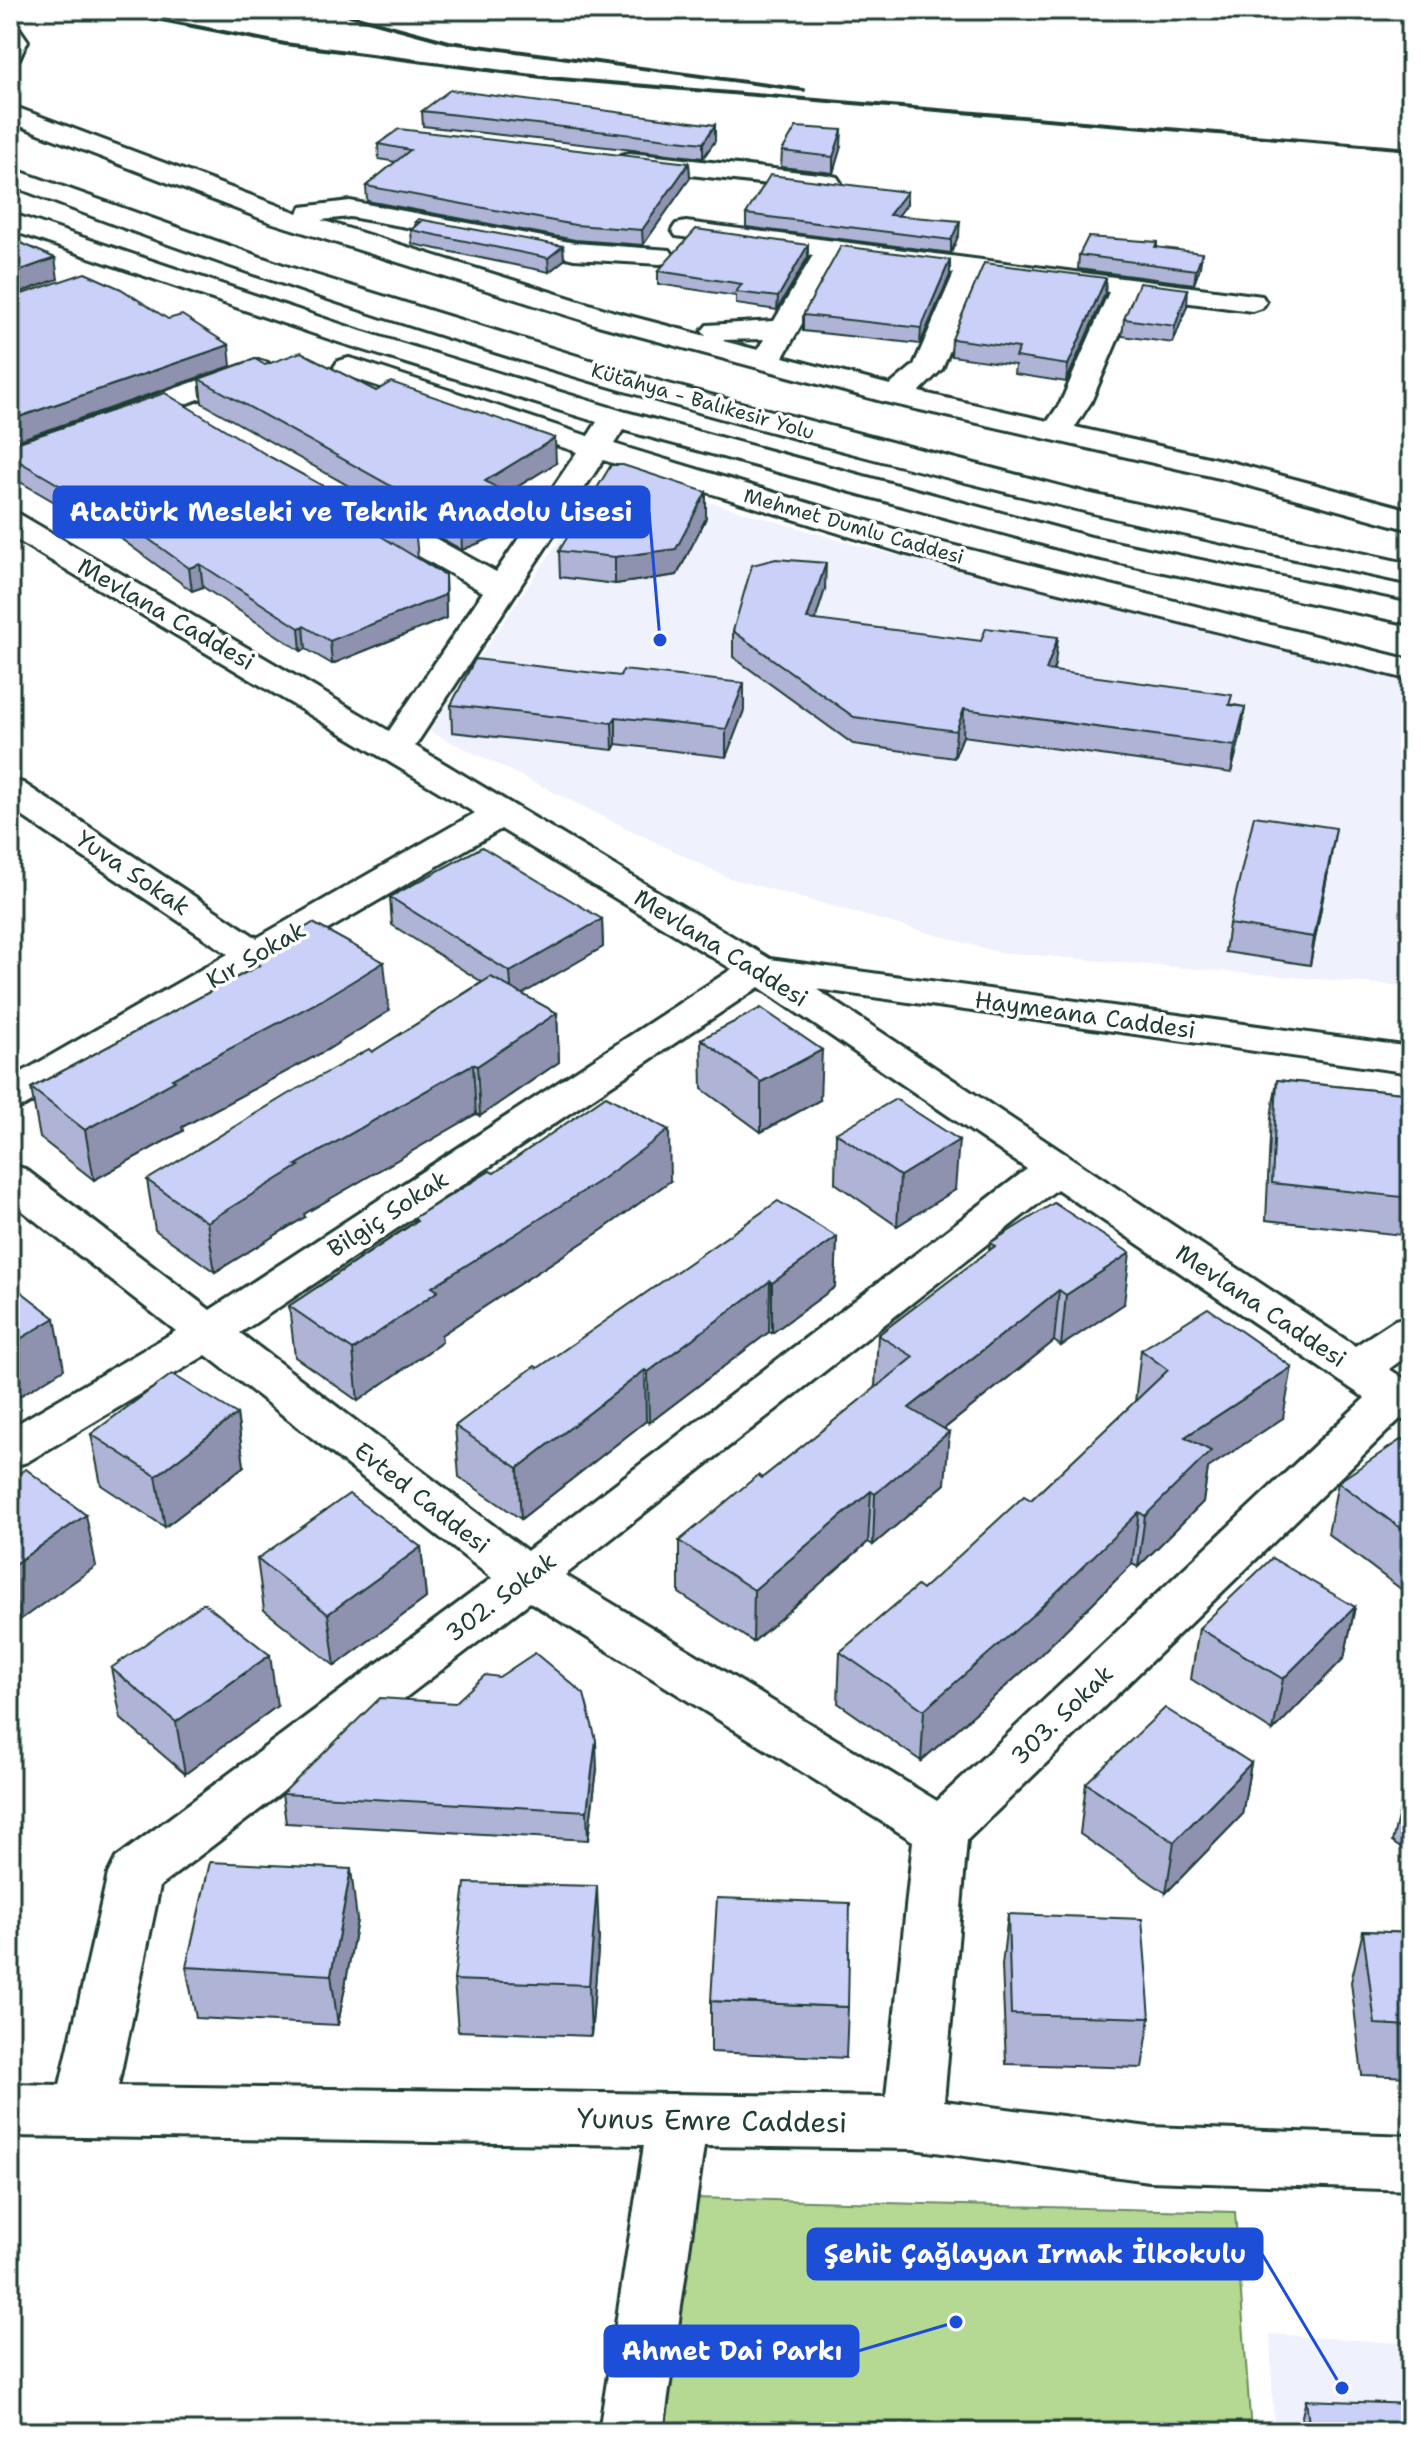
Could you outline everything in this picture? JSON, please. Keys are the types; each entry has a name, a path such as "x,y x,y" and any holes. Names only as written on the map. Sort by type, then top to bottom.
{"main road":[{"path":"10,33 16,41 10,54"},
{"path":"10,113 280,216 635,288 686,332 784,330"},
{"path":"10,147 184,211"},
{"path":"601,157 698,200 831,248 1252,302"},
{"name":"Kütahya - Balıkesir Yolu","path":"10,176 368,303 666,393 1156,519 1411,574"},
{"path":"635,288 698,200 848,186"},
{"path":"280,216 350,209 545,243 574,251 635,288 767,359 896,396 1154,454 1411,520"},
{"path":"10,221 351,337 615,418 1087,546 1411,614"},
{"name":"Kütahya - Balıkesir Yolu","path":"214,221 559,333 761,390"},
{"path":"767,359 831,248"},
{"path":"94,279 136,264"},
{"path":"896,396 927,369 971,266"},
{"path":"1057,431 1076,402 1126,286"},
{"path":"10,456 351,337"},
{"name":"Mehmet Dumlu Caddesi","path":"297,355 915,546 1411,670"},
{"path":"171,400 209,423"},
{"name":"Kütahya - Balıkesir Yolu","path":"834,409 923,431"},
{"path":"395,749 615,418"},
{"path":"1131,482 1154,454"},
{"path":"1315,494 1411,512"},
{"path":"339,499 502,589"},
{"name":"Mevlana Caddesi","path":"10,522 759,969 1404,1401"},
{"path":"1334,528 1411,544"},
{"name":"Yuva Sokak","path":"10,791 256,955"},
{"name":"Kır Sokak","path":"10,1097 502,813"},
{"name":"Haymeana Caddesi","path":"759,969 1411,1060"},
{"name":"Bilgiç Sokak","path":"10,1450 208,1333 759,969"},
{"name":"302. Sokak","path":"83,2111 135,1874 528,1577 1056,1168"},
{"name":"Evted Caddesi","path":"10,1179 502,1560 941,1831"},
{"path":"1355,1369 1411,1331"},
{"name":"303. Sokak","path":"941,1831 1404,1401"},
{"path":"913,2123 941,1831"},
{"name":"Yunus Emre Caddesi","path":"10,2110 913,2123 1149,2154 1411,2163"},
{"path":"631,2432 678,2119"}],"shaded area":[{"path":"606,472 867,548 1411,682 1411,987 998,952 729,878 429,731"},
{"path":"1270,2334 1411,2344 1411,2432 1274,2432"}],"green space":[{"path":"692,2198 1235,2212 1251,2432 651,2432"}],"building":[{"path":"450,90 715,125 703,143 422,111"},
{"path":"796,127 842,130 833,157 782,151"},
{"path":"399,129 689,163 642,230 575,225 366,186 410,150 378,144"},
{"path":"770,175 907,192 889,215 960,221 951,240 746,214"},
{"path":"418,219 563,246 548,258 411,230 420,222 415,222"},
{"path":"696,229 808,245 778,297 736,292 742,284 658,271"},
{"path":"1088,237 1157,242 1155,247 1202,253 1196,270 1079,255"},
{"path":"19,242 55,258 10,274 10,245"},
{"path":"841,246 950,260 921,328 803,315"},
{"path":"984,263 1106,278 1068,365 1015,357 1019,348 952,339"},
{"path":"85,273 121,289 168,319 182,315 229,345 10,420 10,298"},
{"path":"1139,283 1188,289 1175,326 1124,319"},
{"path":"301,352 376,391 391,382 555,438 485,481 520,501 461,525 199,379 255,359 265,365"},
{"path":"165,393 270,457 416,537 374,532 445,575 445,595 330,641 304,626 299,628 200,564 189,568 79,489 71,492 10,456 10,445"},
{"path":"611,465 623,465 706,492 676,549 615,557 559,551"},
{"path":"776,559 826,563 807,619 981,641 986,628 1058,637 1046,670 1232,695 1229,705 1245,707 1235,746 964,709 956,731 854,717 733,631 752,565"},
{"path":"475,659 620,676 623,670 744,683 726,729 616,717 612,723 451,705"},
{"path":"1254,816 1336,828 1314,937 1229,924"},
{"path":"482,847 602,919 510,972 390,897"},
{"path":"313,923 384,962 322,1000 172,1079 175,1081 85,1130 31,1088 260,965 251,960"},
{"path":"491,977 557,1013 477,1066 473,1064 296,1165 299,1166 207,1222 147,1180 288,1094 369,1049 372,1052"},
{"path":"761,1008 822,1050 761,1082 701,1039"},
{"path":"1277,1080 1411,1094 1411,1198 1272,1183"},
{"path":"606,1096 669,1130 601,1180 432,1287 438,1291 353,1350 289,1306 417,1221 414,1218 490,1171 494,1173"},
{"path":"896,1099 959,1140 900,1176 836,1133"},
{"path":"778,1201 837,1237 772,1283 770,1281 648,1372 645,1370 518,1468 455,1426 535,1366 538,1368"},
{"path":"1054,1203 1130,1253 1066,1295 1059,1290 909,1408 949,1432 875,1494 871,1491 754,1590 679,1541 758,1475 762,1478 914,1357 878,1335 995,1246 990,1243"},
{"path":"10,1283 55,1318 10,1345"},
{"path":"1208,1308 1292,1367 1185,1437 1211,1451 1145,1516 1139,1512 1035,1613 924,1710 840,1652 917,1586 922,1590 1024,1496 1031,1500 1168,1370 1141,1350"},
{"path":"172,1374 237,1414 156,1476 91,1434"},
{"path":"1402,1439 1411,1446 1411,1536 1338,1482"},
{"path":"26,1469 86,1515 10,1567 10,1479"},
{"path":"349,1494 421,1547 328,1614 257,1559"},
{"path":"1272,1558 1355,1607 1283,1679 1199,1628"},
{"path":"204,1603 270,1655 176,1722 111,1668"},
{"path":"535,1653 584,1694 596,1740 587,1811 282,1794 380,1698 455,1703 485,1675 499,1677"},
{"path":"1165,1708 1251,1763 1174,1842 1086,1783"},
{"path":"210,1862 351,1869 331,1975 186,1967"},
{"path":"465,1883 597,1886 589,1985 454,1980"},
{"path":"717,1898 850,1903 848,2007 711,2001"},
{"path":"1008,1914 1142,1919 1150,2018 1011,2014"},
{"path":"1363,1931 1411,1933 1411,2026 1375,2024"},
{"path":"1306,2400 1411,2404 1411,2432 1310,2432"}],"railway":[{"path":"110,10 285,44 549,78 1411,149"},
{"path":"331,10 449,42 804,90"}],"place":[{"name":"Atatürk Mesleki ve Teknik Anadolu Lisesi","path":"660,640"},
{"name":"Ahmet Dai Parkı","path":"956,2322"},
{"name":"Şehit Çağlayan Irmak İlkokulu","path":"1342,2388"}]}
